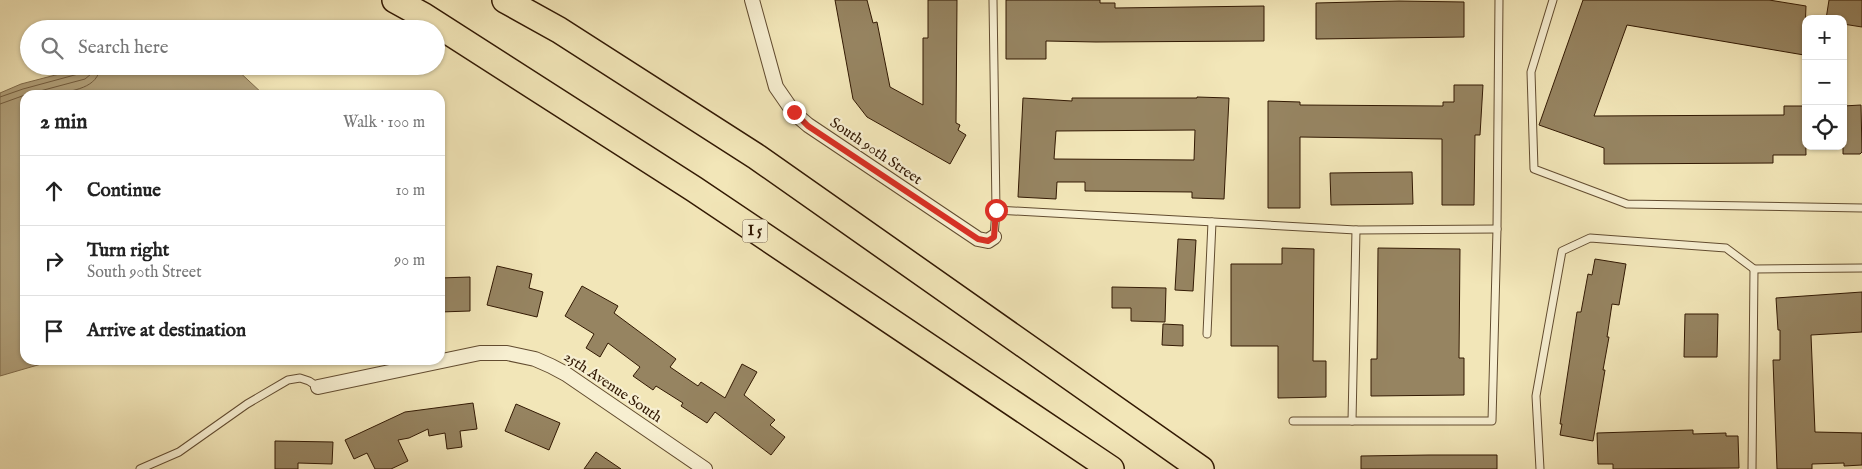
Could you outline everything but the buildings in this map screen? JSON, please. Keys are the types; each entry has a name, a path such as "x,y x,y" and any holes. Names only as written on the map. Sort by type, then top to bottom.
{"highway":[{"name":"I 5","path":"395,0 430,20"},
{"path":"505,0 560,30 757,157 1201,469"},
{"name":"I 5","path":"445,29 694,189 1111,469"}],"street":[{"name":"South 90th Street","path":"752,0 776,88 789,106 808,126 978,239 988,241 994,237"},
{"name":"25th Avenue South","path":"445,360 480,353 516,354 535,359 559,370 705,469"},
{"name":"25th Avenue South","path":"318,387 423,365"}],"lane":[{"path":"993,0 996,210 994,237"},
{"path":"1293,421 1492,421 1497,229 1499,0"},
{"path":"1553,0 1531,72 1534,169 1628,204 1862,208"},
{"path":"996,210 1356,230 1497,229"},
{"path":"1207,334 1212,222"},
{"path":"1352,421 1356,230"},
{"path":"1540,469 1536,396 1562,251 1590,238 1726,248 1754,269 1862,268"},
{"path":"1752,469 1754,269"},
{"path":"140,469 179,452 247,404 288,380 300,378 318,387"}],"water":[{"path":"56,75 243,75 259,90 20,90 20,365 38,365 0,376 0,93 21,84"}],"route":[{"path":"794,112 808,126 978,239 988,241 994,237 996,210"}]}
